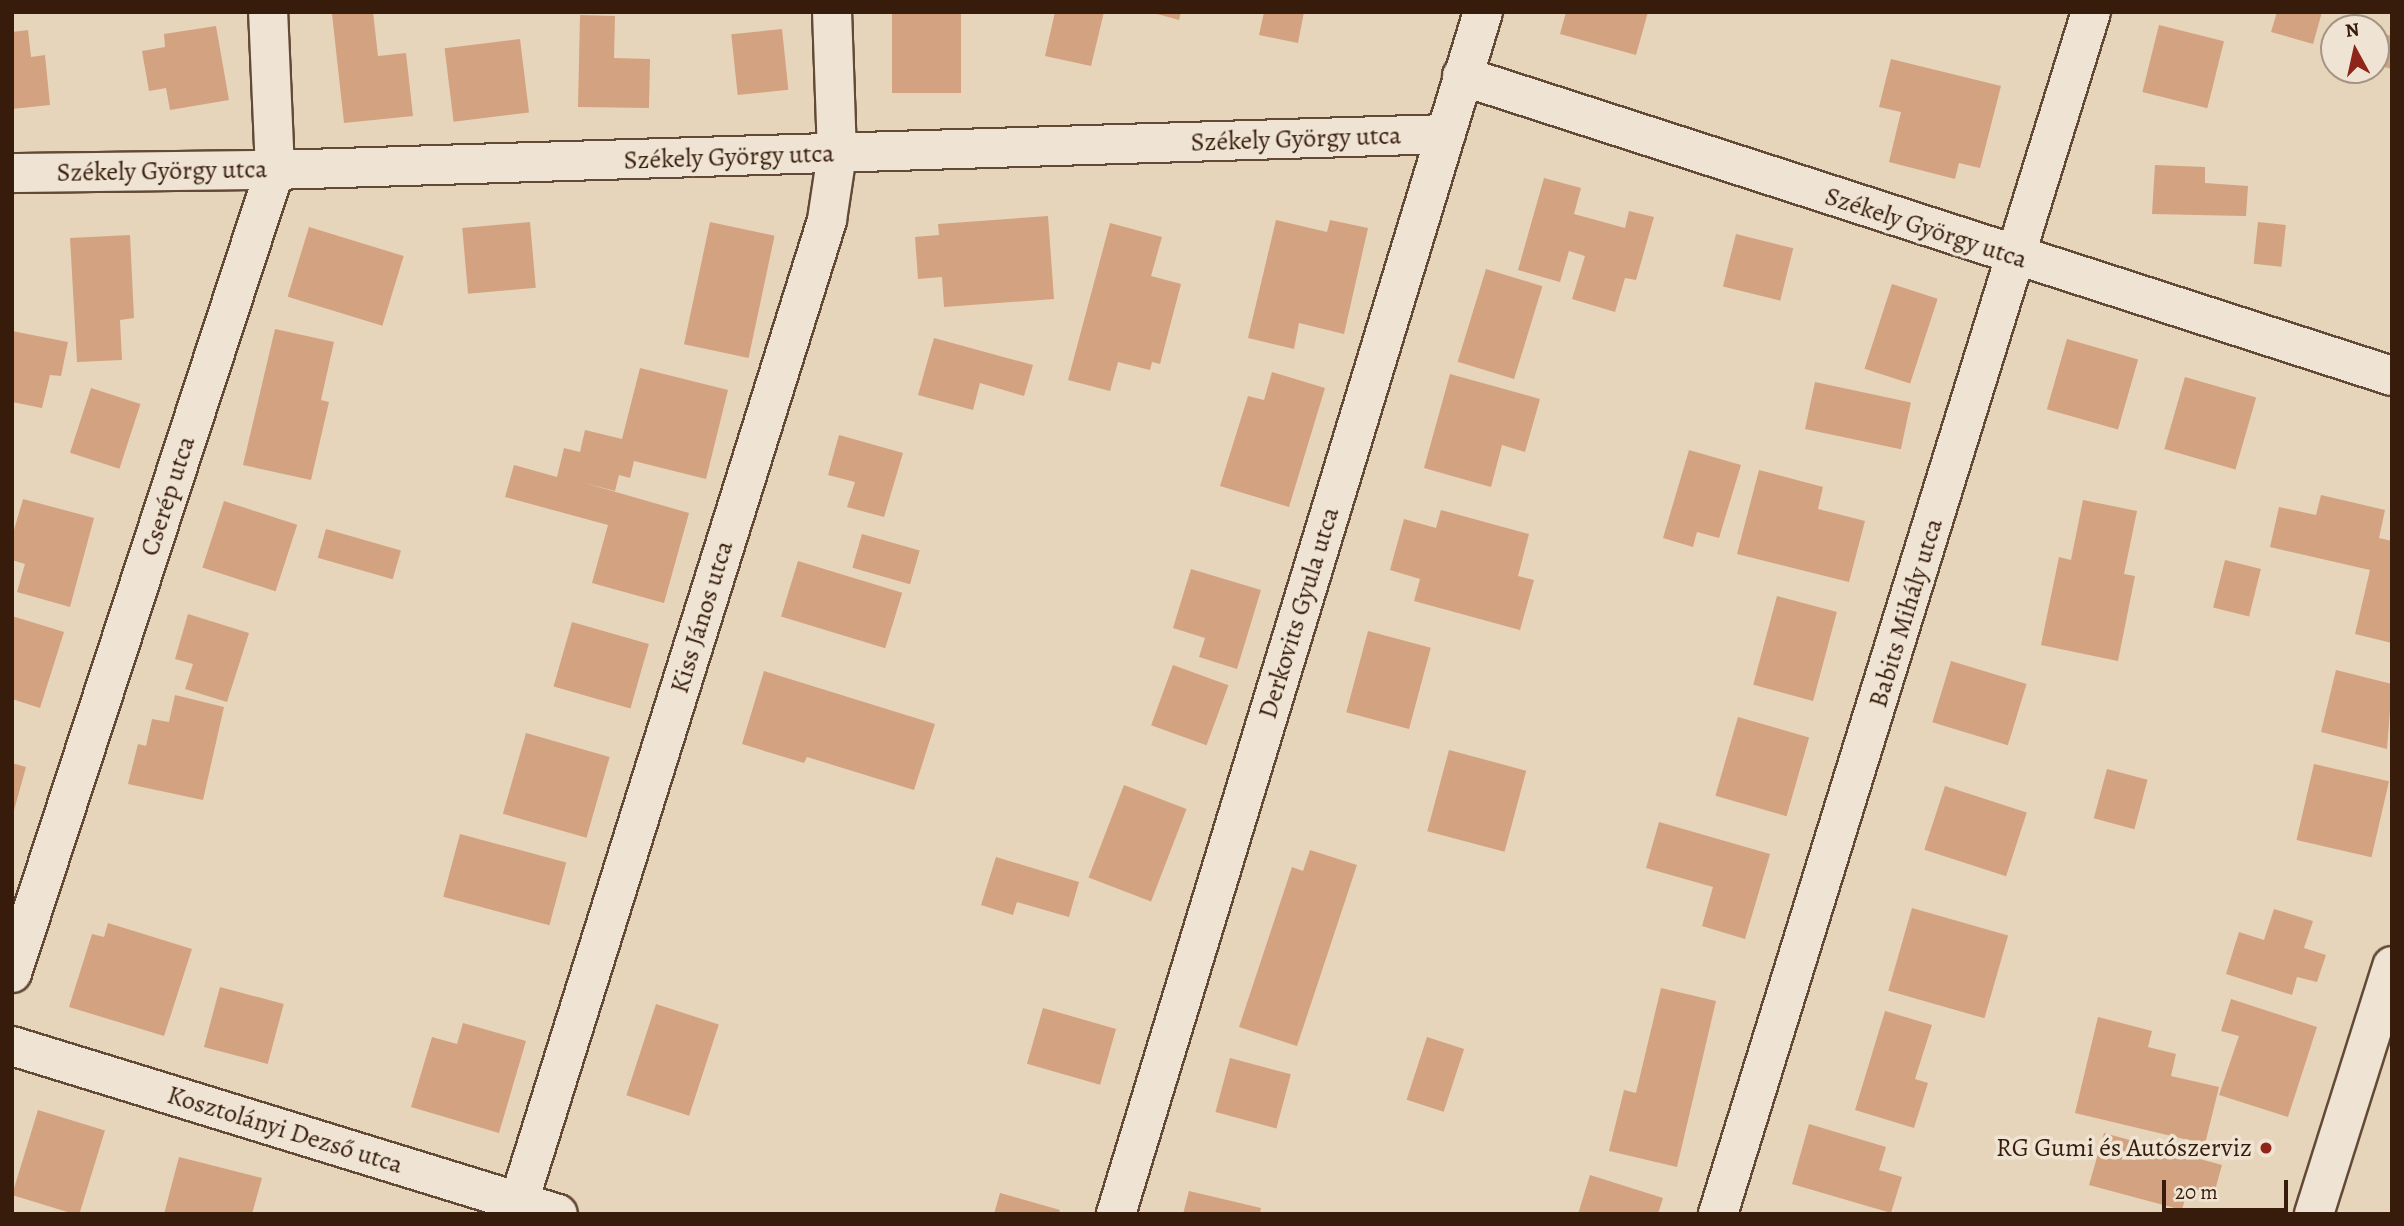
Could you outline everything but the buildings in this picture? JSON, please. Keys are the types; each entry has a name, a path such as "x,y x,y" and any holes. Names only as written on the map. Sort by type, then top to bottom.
{"street":[{"name":"Cserép utca","path":"12,973 275,170 268,12"},
{"name":"Kiss János utca","path":"517,1208 827,220 837,154 832,12"},
{"name":"Derkovits Gyula utca","path":"1116,1214 1483,12"},
{"name":"Babits Mihály utca","path":"1718,1214 2017,258 2091,12"},
{"name":"Székely György utca","path":"1462,76 2017,258 2392,376"},
{"name":"Székely György utca","path":"12,173 275,170 1445,134"},
{"path":"2314,1214 2392,966"},
{"name":"Kosztolányi Dezső utca","path":"12,1046 517,1208 558,1214"}],"place":[{"name":"RG Gumi és Autószerviz","path":"2266,1148"}]}
